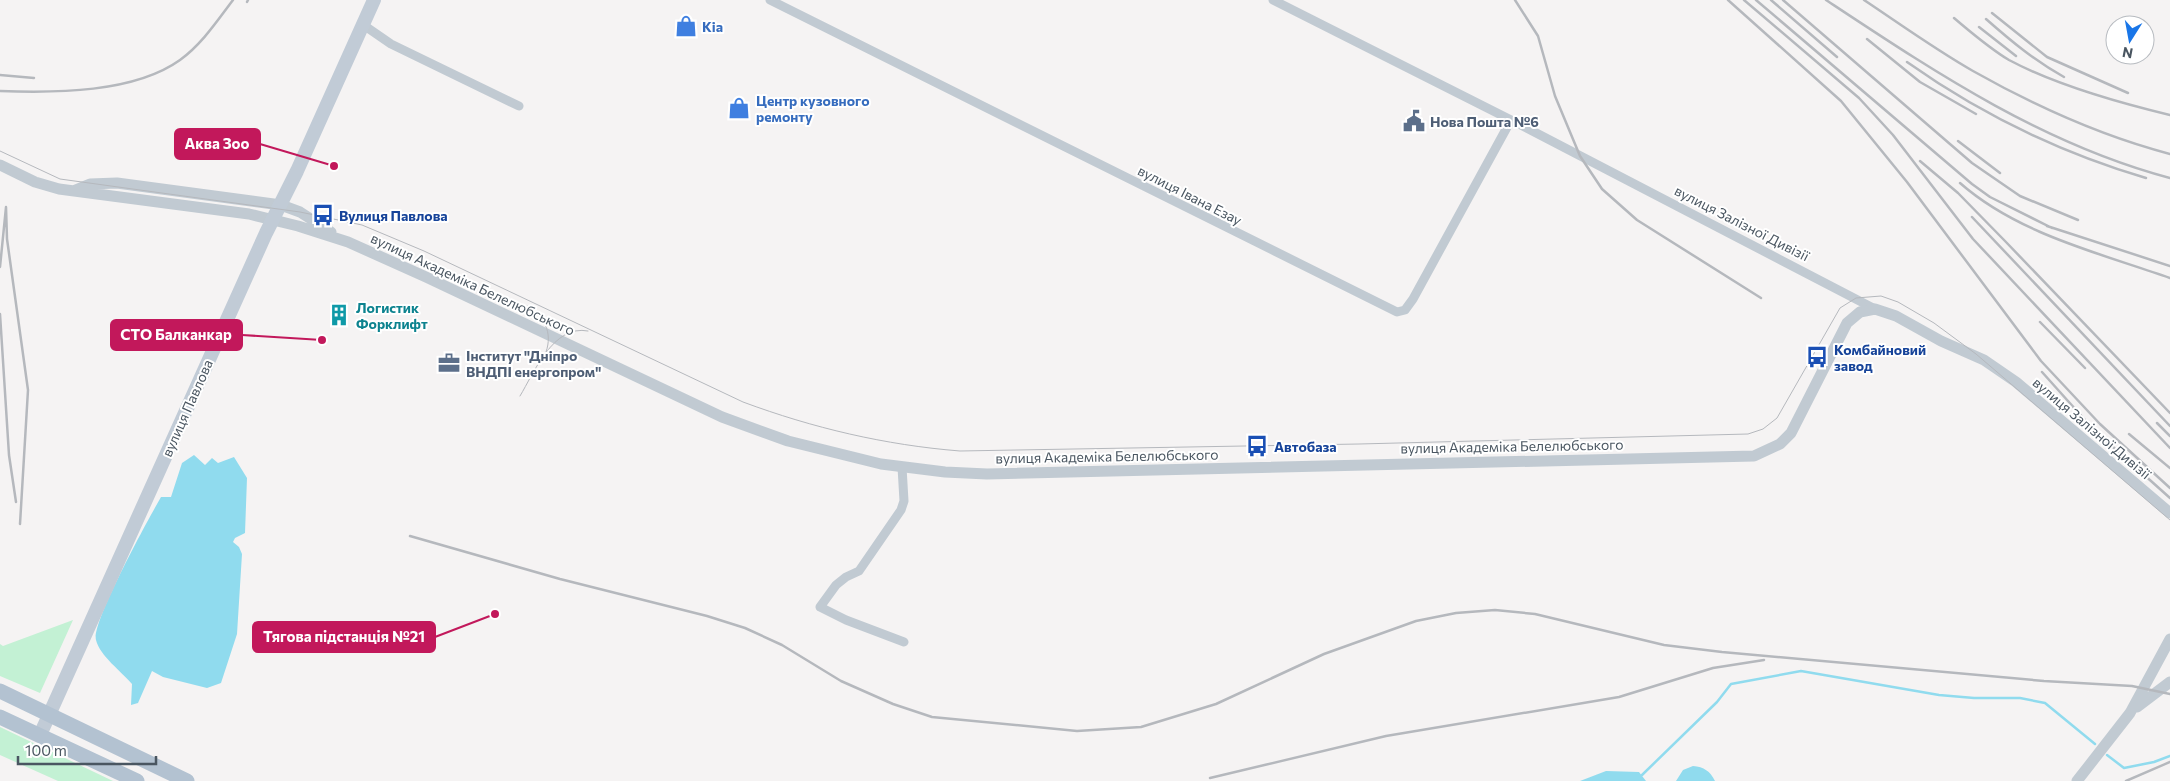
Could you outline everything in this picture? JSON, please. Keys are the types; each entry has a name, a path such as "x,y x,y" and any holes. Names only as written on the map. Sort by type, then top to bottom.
{"main road":[{"name":"вулиця Павлова","path":"40,735 273,218 281,205 374,0"},
{"path":"0,691 187,781"},
{"path":"0,717 137,781"}],"street":[{"name":"вулиця Івана Езау","path":"770,0 1398,312 1406,310 1413,299 1511,120"},
{"name":"вулиця Залізної Дивізії","path":"1273,0 1511,120 1875,309 1896,316 1992,366 2016,382 2170,514"},
{"path":"362,24 391,44 519,106"},
{"name":"вулиця Академіка Белелюбського","path":"0,165 46,186 71,191 273,218 348,242 426,276 740,424 829,452 902,467 970,473 1045,473 1754,456 1775,447 1791,432 1843,330 1860,312 1875,309"},
{"name":"вулиця Академіка Белелюбського","path":"71,191 90,184 117,183 281,205 300,212 348,242"},
{"path":"902,467 904,501 901,510 859,571 846,577 836,585 820,607 846,620 904,642"},
{"path":"2076,781 2130,713 2170,639"},
{"path":"2130,713 2170,682"}],"green space":[{"path":"73,620 40,693 0,676 0,644 3,646"},
{"path":"0,727 113,781 58,781 0,755"}],"water":[{"path":"194,455 205,465 212,458 218,463 234,457 247,478 245,533 235,538 233,542 239,547 242,554 237,634 221,683 207,688 163,677 152,671 138,703 131,705 132,684 111,663 98,646 96,640 97,630 111,593 161,497 171,497 182,463"},
{"path":"1693,766 1706,770 1715,781 1676,781 1683,770"},
{"path":"1606,771 1639,772 1646,781 1580,781"}],"waterway":[{"path":"1642,775 1717,702 1731,684 1801,671 1939,695 1974,698 2020,698 2045,703 2095,744"},
{"path":"2107,755 2124,768 2154,762 2170,756"}],"tram line":[{"path":"0,151 60,179 300,212 362,225 424,251 743,402 796,420 850,434 877,440 960,451 1359,444 1748,434 1763,429 1777,418 1840,308 1856,298 1881,296 1898,302 1934,323 1976,354 2170,520"},
{"path":"528,306 539,315 546,326 548,332 546,352"},
{"path":"520,396 538,363 555,342 565,335 576,331 588,331"}],"railway":[{"path":"0,91 45,92 93,89 140,79 161,71 188,54 209,32 233,0"},
{"path":"1515,0 1538,36 1555,96 1580,156 1602,189 1637,220 1761,298"},
{"path":"1728,0 1841,101 1907,182 2041,361 2100,424 2170,488"},
{"path":"1744,0 1859,98 1893,135 1973,239 2170,448"},
{"path":"1756,0 1972,184 1990,197 2052,228"},
{"path":"1771,0 1837,57"},
{"path":"1783,0 1972,163 2020,196 2078,220"},
{"path":"1826,0 1949,79 2034,126 2123,164 2170,178"},
{"path":"1864,0 1932,46 1996,84 2069,119 2144,147 2170,154"},
{"path":"1992,13 2047,57 2128,93"},
{"path":"1954,18 1994,50 2027,69 2088,92 2170,115"},
{"path":"1986,19 2024,50 2064,77"},
{"path":"1979,27 2016,56"},
{"path":"1867,39 1920,82 1976,114"},
{"path":"1907,62 1934,81 2022,130 2052,144 2146,178"},
{"path":"0,75 34,78"},
{"path":"1958,141 2000,173"},
{"path":"1920,161 1958,193 2170,413"},
{"path":"1960,183 1983,201 2033,229 2170,278"},
{"path":"0,267 6,207 7,239 28,390 20,524"},
{"path":"1972,217 2170,426"},
{"path":"2047,226 2170,266"},
{"path":"0,314 9,455 16,502"},
{"path":"2040,322 2085,368"},
{"path":"2042,372 2094,430 2170,498"},
{"path":"2157,423 2170,436"},
{"path":"2129,434 2170,468"},
{"path":"410,536 560,579 707,616 745,628 782,645 841,681 893,704 932,717 1077,731 1141,727 1216,704 1324,654 1416,621 1456,613 1495,610 1535,614 1664,645 2044,681 2132,686 2170,694"},
{"path":"1210,778 1386,736 1619,697 1713,668 1764,660"},
{"path":"2126,781 2170,762"}],"place":[{"name":"Kia","path":"686,26"},
{"name":"Центр кузовного ремонту","path":"739,108"},
{"name":"Нова Пошта №6","path":"1414,121"},
{"name":"Аква Зоо","path":"334,166"},
{"name":"Вулиця Павлова","path":"323,215"},
{"name":"Логистик Форклифт","path":"339,315"},
{"name":"СТО Балканкар","path":"322,340"},
{"name":"Комбайновий завод","path":"1817,357"},
{"name":"Інститут \"Дніпро ВНДПІ енергопром\"","path":"449,363"},
{"name":"Автобаза","path":"1257,446"},
{"name":"Тягова пiдстанцiя №21","path":"495,614"}]}
